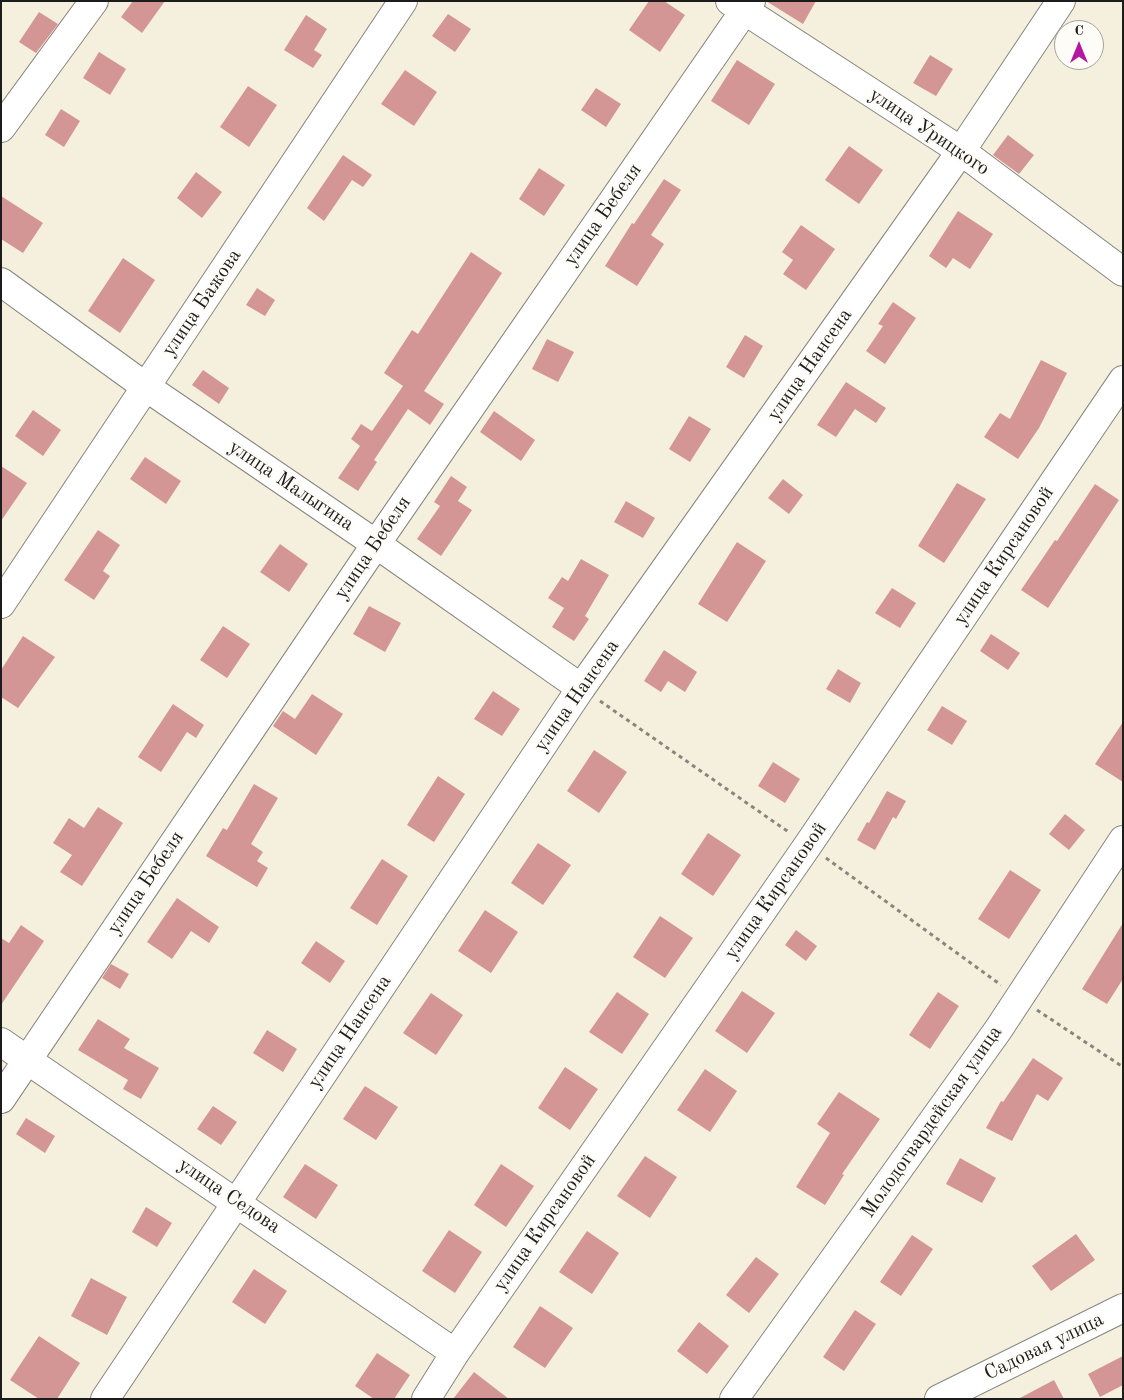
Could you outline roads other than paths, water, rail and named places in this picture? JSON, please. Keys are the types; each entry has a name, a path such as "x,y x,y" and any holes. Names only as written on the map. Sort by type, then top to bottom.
{"street":[{"path":"1,128 94,1"},
{"name":"улица Бажова","path":"1,604 403,1"},
{"name":"улица Нансена","path":"105,1399 582,688 961,151 1061,1"},
{"name":"улица Урицкого","path":"742,4 961,151 1123,272"},
{"name":"улица Бебеля","path":"1,1099 742,4"},
{"name":"улица Малыгина","path":"1,282 146,387 582,688"},
{"name":"улица Кирсановой","path":"426,1399 455,1353 808,846 1123,380"},
{"name":"Молодогвардейская улица","path":"734,1399 998,1030 1123,840"},
{"name":"улица Седова","path":"1,1042 455,1353"},
{"name":"Садовая улица","path":"939,1399 1123,1308"}]}
